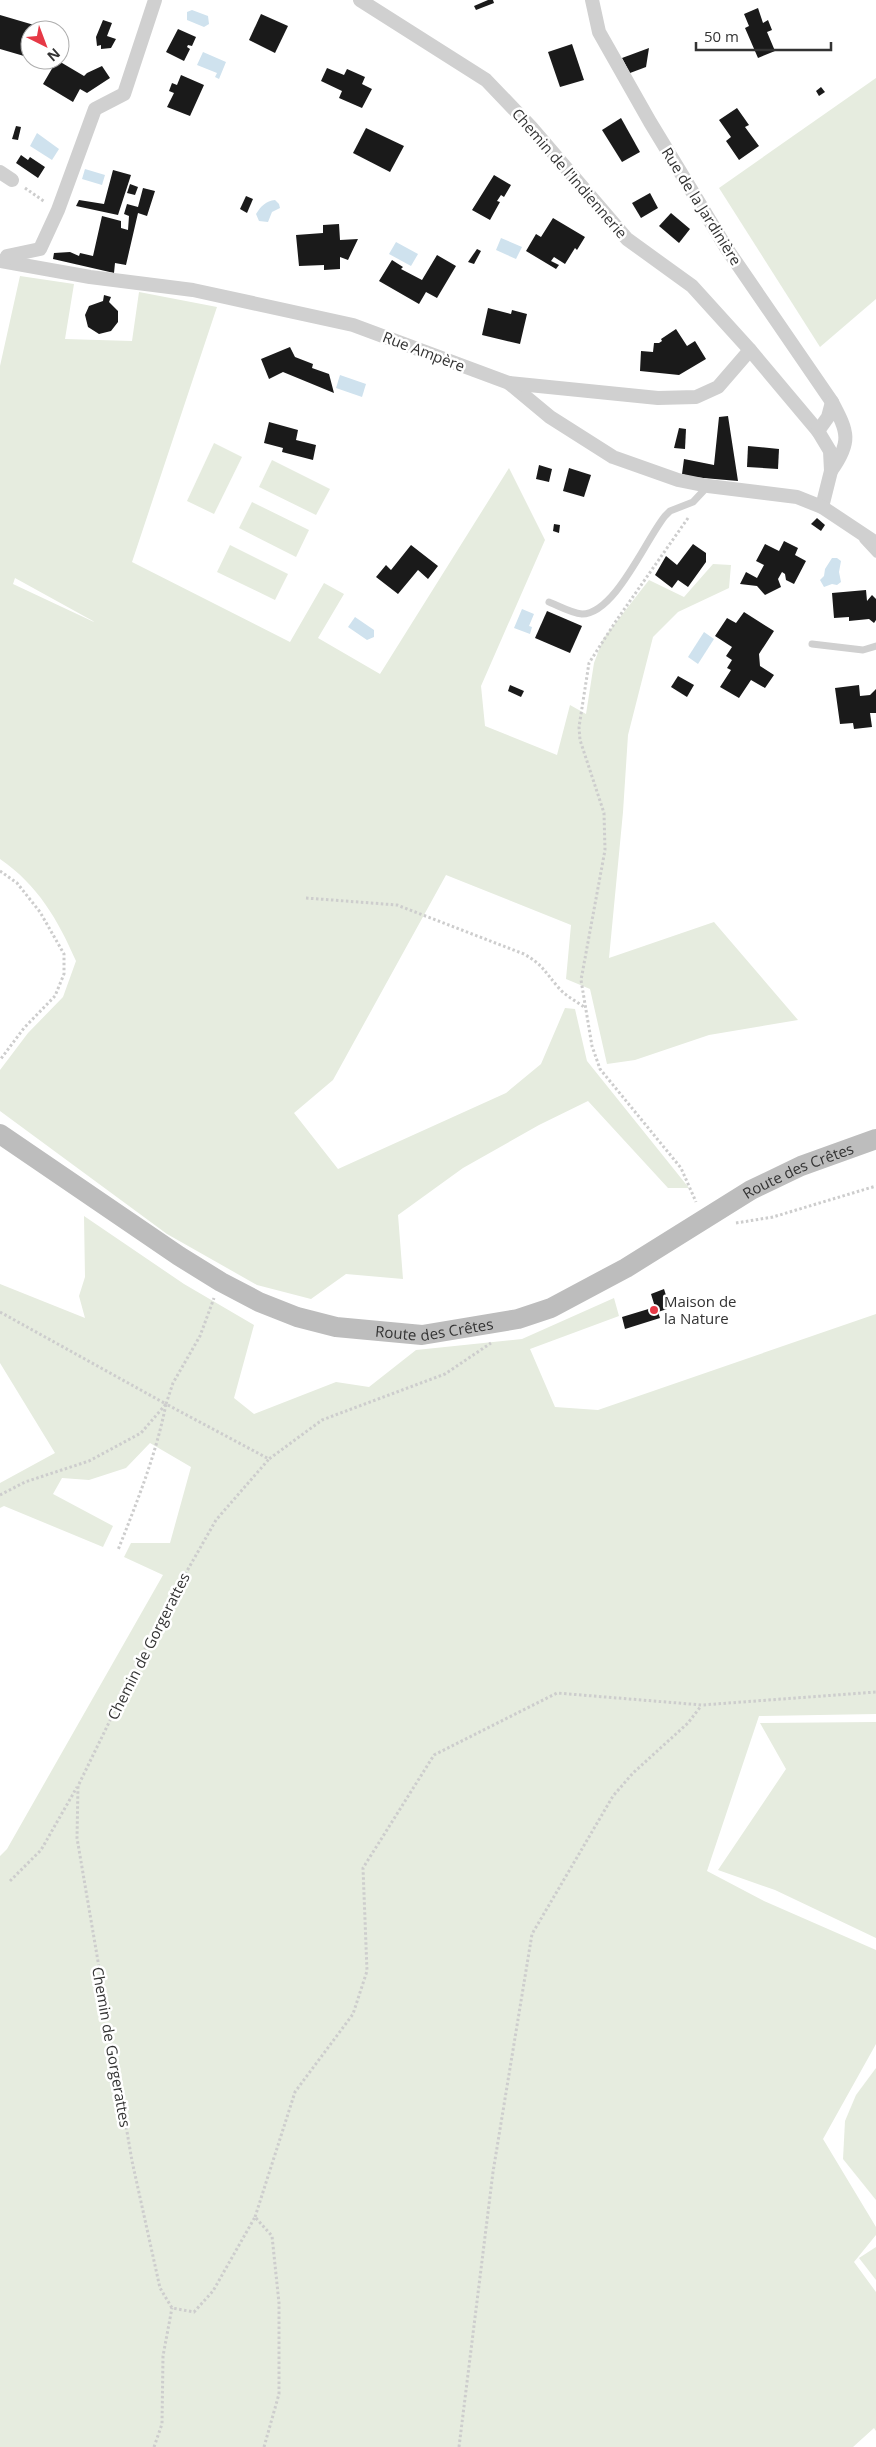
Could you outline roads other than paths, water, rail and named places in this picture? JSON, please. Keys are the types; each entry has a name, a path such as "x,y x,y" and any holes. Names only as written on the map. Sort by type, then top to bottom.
{"street":[{"path":"2,261 7,256 40,249 58,210 95,109 124,94 155,0"},
{"name":"Chemin de l'Indiennerie","path":"360,0 486,80 530,127 627,239 692,286 750,350 818,431 830,451 831,471"},
{"name":"Rue de la Jardinière","path":"592,0 599,32 650,122 727,249 832,402 842,421 846,440 843,455 831,471"},
{"name":"Rue Ampère","path":"2,261 90,277 193,290 353,324 509,383 550,417 613,457 704,491 797,497 822,507 876,543"},
{"path":"509,383 658,398 696,397 718,387 750,350"},
{"path":"818,431 828,417 832,402"},
{"path":"822,507 831,471"},
{"name":"Route des Crêtes","path":"0,1134 220,1282 259,1302 296,1317 336,1327 422,1335 518,1319 551,1308 590,1289 751,1190 801,1166 876,1139"}],"lane":[{"path":"549,602 574,613 593,612 620,587 665,516 670,511 693,502 704,491"},
{"path":"854,530 876,554"},
{"path":"812,644 863,650 876,646"}],"water":[{"path":"192,10 208,16 209,24 204,27 187,20 187,12"},
{"path":"203,52 226,62 219,79 215,77 217,73 197,65"},
{"path":"37,133 59,149 52,160 30,146"},
{"path":"85,169 105,175 102,185 82,179"},
{"path":"275,200 280,208 272,212 268,222 259,221 256,214 266,203"},
{"path":"501,238 522,247 516,259 496,250"},
{"path":"396,242 418,254 411,266 389,254"},
{"path":"340,375 366,384 362,397 336,388"},
{"path":"832,558 837,558 841,561 839,572 841,582 837,585 832,584 824,587 820,580 824,576 825,569"},
{"path":"522,609 534,614 529,626 532,627 530,634 514,628"},
{"path":"355,617 374,630 374,637 367,640 348,627"},
{"path":"704,632 714,639 698,664 688,657"}],"place":[{"name":"Maison de la Nature","path":"654,1310"}]}
